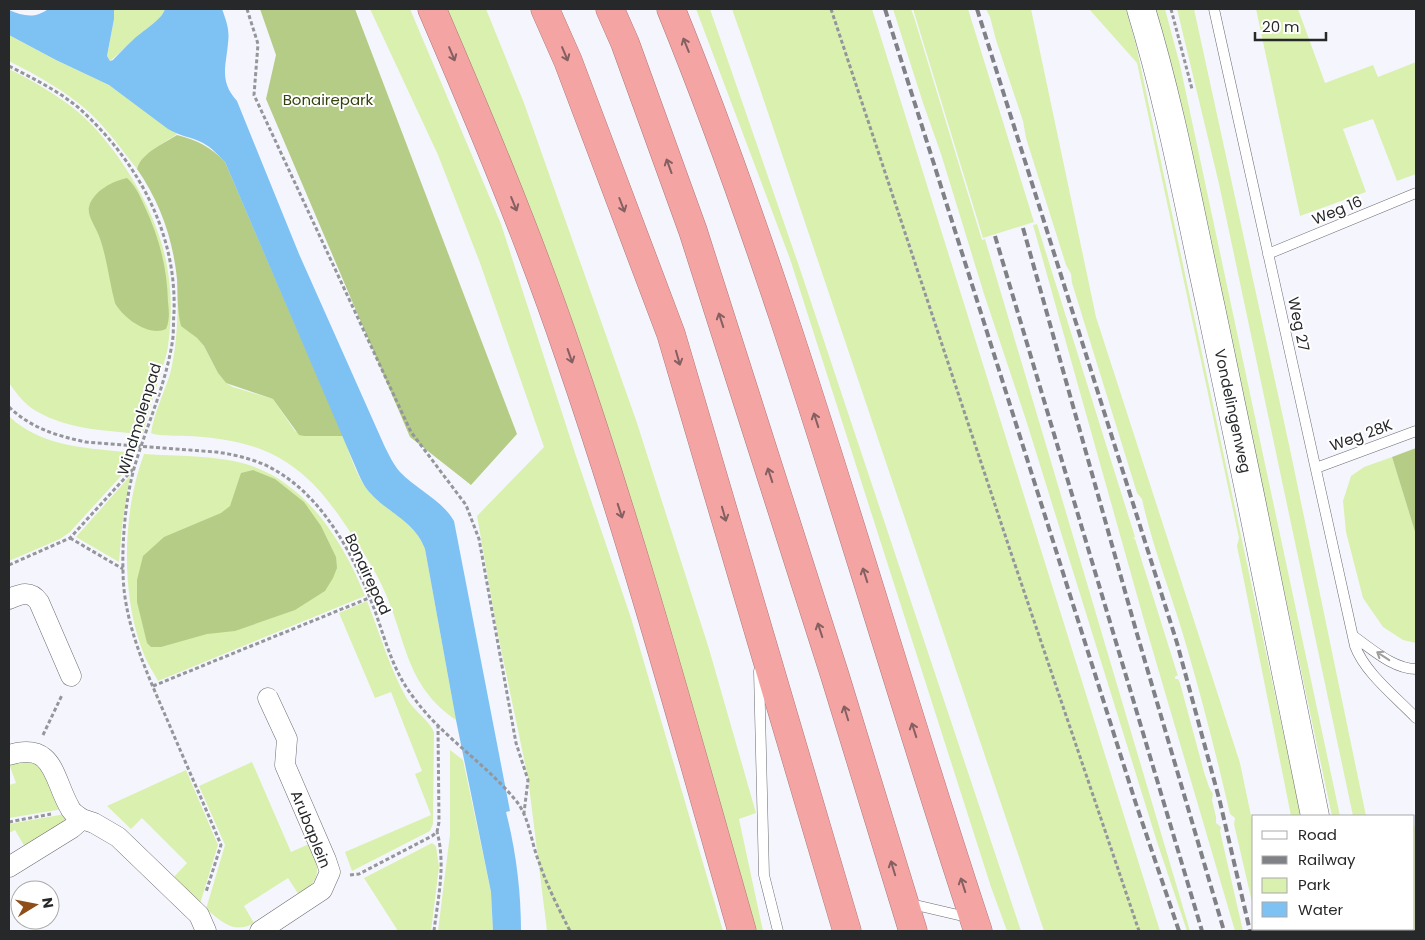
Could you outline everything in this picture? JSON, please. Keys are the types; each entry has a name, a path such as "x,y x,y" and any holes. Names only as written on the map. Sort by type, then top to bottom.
{"highway":[{"path":"432,9 519,217 569,354 623,520 658,636 742,931"},
{"path":"546,9 568,61 671,334 847,931"},
{"path":"610,9 625,43 693,230 835,676 913,931"},
{"path":"671,9 700,81 778,298 976,925"}],"street":[{"name":"Vondelingenweg","path":"1141,9 1161,79 1174,136 1244,466 1315,815"},
{"path":"9,599 22,593 35,596 71,676"},
{"name":"Arubaplein","path":"260,931 322,890 330,872 285,765 287,738 268,698"},
{"path":"9,755 21,752 35,752 44,758 56,775 76,814 118,837 203,923"},
{"path":"9,867 72,828 76,814"}],"lane":[{"name":"Weg 27","path":"1214,9 1354,641 1359,657 1367,668 1416,718"},
{"name":"Weg 16","path":"1268,254 1416,193"},
{"name":"Weg 28K","path":"1316,468 1416,431"},
{"path":"758,630 764,875 778,931"},
{"path":"1354,641 1398,666 1416,669"},
{"path":"904,902 976,925"}],"path":[{"path":"247,9 258,44 254,95 410,432 466,505 479,538 516,743 528,780 524,813"},
{"path":"830,9 1010,550 1140,931"},
{"name":"Windmolenpad","path":"9,66 49,86 79,108 102,132 147,193 160,221 166,242 173,277 173,342 166,371 134,468 125,533 123,569 130,624 145,669 221,844 203,923"},
{"name":"Bonairepad","path":"9,407 26,422 46,432 66,438 86,442 236,455 263,464 286,477 311,499 327,517 352,559 390,655 411,695 438,725 507,791 524,813 538,862 570,931"},
{"path":"9,565 70,538 134,468"},
{"path":"70,538 123,569"},
{"path":"153,686 369,598"},
{"path":"35,752 71,676"},
{"path":"434,931 441,862 437,832 439,822 438,725"},
{"path":"9,822 76,814"},
{"path":"328,877 359,874 437,832"}],"green space":[{"path":"114,9 165,9 159,19 110,61 107,56"},
{"name":"Bonairepark","path":"260,9 355,9 517,434 471,485 410,437 266,99 276,55"},
{"path":"370,9 410,9 501,224 631,618 723,931 547,931 528,778 497,630 477,516 544,447 480,263 438,155"},
{"path":"441,9 486,9 524,103 637,423 709,649 756,813 739,819 763,931 753,931"},
{"path":"696,9 710,9 800,269 1021,931 1007,931 991,887 790,259"},
{"path":"732,9 872,9 1160,931 1044,931"},
{"path":"893,9 911,9 914,17 982,240 985,239 1190,931 1187,931 1157,842 1026,420"},
{"path":"913,9 968,9 1034,222 983,238"},
{"path":"986,9 1031,9 1096,317 1240,763 1252,820 1252,902 1234,824 1235,818 1230,814 1215,751 1181,629 1142,499 1137,493 1072,283 1071,274 1066,265 1026,138 1023,121"},
{"path":"1089,9 1126,9 1136,45 1301,815 1291,815 1237,546 1239,538 1137,63"},
{"path":"1154,9 1165,9 1180,65 1340,815 1332,815 1249,425"},
{"path":"1177,9 1194,9 1291,454 1366,815 1353,815 1219,184"},
{"path":"1256,9 1298,9 1325,83 1373,65 1378,77 1416,62 1416,174 1397,181 1373,119 1343,129 1366,192 1300,216"},
{"path":"9,35 109,85 177,134 143,158 137,169 103,126 81,105 51,84 9,61"},
{"path":"9,69 61,99 85,118 113,149 130,175 152,216 165,257 171,299 167,353 143,434 84,428 56,420 30,407 9,383"},
{"path":"177,135 203,145 225,162 343,436 299,435 273,399 226,383 218,373 204,346 181,326 177,279 169,235 159,208 137,169 139,163 148,153"},
{"path":"127,178 137,191 149,217 158,240 164,264 169,319 166,329 159,331 137,325 124,315 115,303 102,244 89,214 91,201 99,192 110,184"},
{"path":"1037,224 1135,537 1133,538 1135,539 1178,675 1175,679 1178,679 1180,683 1204,772 1213,794 1212,800 1216,823 1221,827 1220,831 1243,931 1235,931 1147,631 1033,225"},
{"path":"177,279 181,325 204,346 218,373 226,383 233,387 273,399 295,431 304,436 343,436 356,470 367,489 382,504 407,523 420,539 425,549 456,720 426,692 409,661 392,609 374,570 332,506 307,478 286,462 251,446 214,438 151,433 154,418 173,362 177,326"},
{"path":"9,416 22,427 36,435 67,445 134,453 131,465 70,532 60,539 9,561"},
{"path":"1416,448 1416,535 1392,457"},
{"path":"144,454 196,456 234,461 267,473 287,484 320,516 346,555 365,596 158,681 146,660 137,634 131,609 128,582 127,555 131,502"},
{"path":"1392,457 1416,535 1416,643 1403,640 1383,627 1363,598 1346,532 1343,501 1351,476 1364,467"},
{"path":"253,470 275,479 304,502 321,526 336,557 337,568 333,578 325,591 295,610 235,631 207,634 161,647 151,647 147,643 137,602 137,580 143,556 164,537 221,513 230,506 241,473"},
{"path":"130,476 122,526 119,562 76,537"},
{"path":"367,601 390,664 401,688 410,703 429,723 434,732 433,824 430,831 352,871 345,852 431,815 415,774 422,771 391,692 375,698 339,613"},
{"path":"450,750 463,760 491,892 493,931 438,931 450,834"},
{"path":"28,761 41,767 63,809 9,818 9,785 16,783 9,764"},
{"path":"252,762 291,852 311,843 316,859 317,872 312,884 299,895 288,878 244,906 254,923 240,928 228,925 206,909 225,845 199,786"},
{"path":"186,770 218,845 200,904 173,878 187,863 142,818 131,829 107,806"},
{"path":"65,814 67,819 25,847 15,830 9,833 9,824"},
{"path":"1416,826 1416,931 1378,931 1415,930"},
{"path":"432,843 436,846 439,867 431,931 398,931 364,878"}],"water":[{"path":"48,9 114,9 107,56 110,61 156,21 165,9 222,9 228,34 225,74 228,87 237,101 299,254 384,445 400,472 436,501 449,513 454,521 510,811 506,812 513,841 517,871 521,931 493,931 491,892 456,720 425,549 420,539 414,530 373,496 363,483 225,162 203,143 168,129 109,85 9,35 9,10 29,16"}],"railway":[{"path":"885,9 1136,804 1179,931"},
{"path":"977,9 1177,643 1220,802 1250,931"},
{"path":"1023,228 1137,634 1224,931"},
{"path":"995,236 1202,931"}]}
